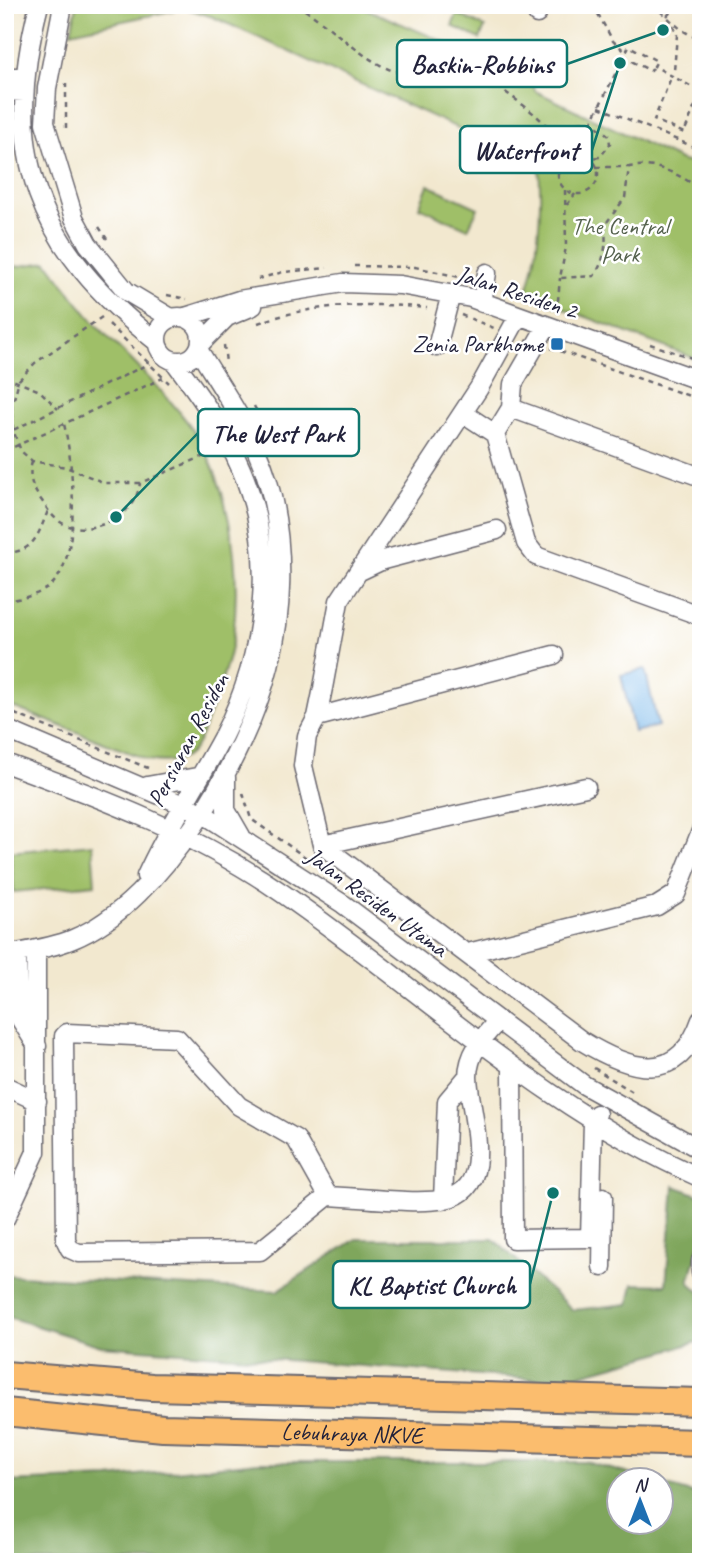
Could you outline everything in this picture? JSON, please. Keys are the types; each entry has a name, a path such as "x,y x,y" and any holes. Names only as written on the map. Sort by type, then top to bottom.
{"highway":[{"name":"Lebuhraya NKVE","path":"5,1375 152,1387 701,1402"},
{"name":"Lebuhraya NKVE","path":"5,1412 163,1428 701,1443"}],"street":[{"path":"39,5 24,84 27,162 33,184 52,223 100,292 157,342 166,357 174,361 188,360 200,346 198,327 126,290 88,244 74,218 45,123 47,88 64,5"},
{"path":"5,77 24,84"},
{"path":"5,91 24,84"},
{"path":"482,303 487,274"},
{"name":"Jalan Residen 2","path":"178,318 239,300 343,283 400,285 451,294 482,303 701,381"},
{"path":"438,340 451,294"},
{"name":"Jalan Residen 2","path":"200,346 227,317 271,295"},
{"path":"518,317 463,413 339,601 317,717 307,736 303,766 322,845 582,1041 633,1067 648,1068 675,1059 693,1041 701,1020"},
{"path":"157,342 160,328 178,318"},
{"path":"495,434 511,408 513,384 546,327"},
{"name":"Persiaran Residen","path":"156,866 186,839 227,770 252,721 270,665 276,633 279,546 261,460 248,431 200,346"},
{"name":"Persiaran Residen","path":"156,866 168,829 223,736 249,676 259,623 262,567 258,530 242,471 213,414 174,361"},
{"path":"511,408 701,477"},
{"path":"463,413 495,434 527,543 536,556 701,616"},
{"path":"358,572 383,560 497,530"},
{"path":"317,717 554,655"},
{"name":"Jalan Residen Utama","path":"5,729 184,803 202,813 343,904 497,1022 605,1098 701,1150"},
{"name":"Jalan Residen Utama","path":"5,763 142,814 186,839 212,850 284,894 512,1068 598,1124 701,1178"},
{"path":"227,770 226,810 244,840"},
{"path":"140,785 169,784 197,777"},
{"path":"322,845 586,787"},
{"path":"142,814 151,832 156,866"},
{"path":"468,954 657,906 676,894 701,831"},
{"path":"37,1046 19,1017 11,954 73,939 104,920 140,890 156,866 190,854 212,850"},
{"path":"5,1219 10,1197 36,1152 36,949"},
{"path":"443,1200 447,1101 468,1076 478,1042 497,1022"},
{"path":"328,1196 296,1139 239,1106 177,1038 65,1034 66,1241 70,1249 79,1253 260,1251 328,1196 443,1200 467,1188 474,1177 478,1126 468,1076"},
{"path":"512,1068 513,1238 590,1238 598,1124 605,1098"},
{"path":"5,1086 37,1101"},
{"path":"598,1124 602,1267"},
{"path":"701,1261 701,1273"}],"path":[{"path":"296,5 320,18 367,57 397,72 415,70 434,61 447,61 516,99 550,128 572,155"},
{"path":"593,5 613,41 626,52"},
{"path":"653,5 672,22 701,41"},
{"path":"666,17 677,5"},
{"path":"672,22 677,35 674,71"},
{"path":"592,122 598,107 623,57 629,46 657,61 651,71 623,57"},
{"path":"654,66 700,94 684,133 654,120 670,80"},
{"path":"67,75 64,124 68,137"},
{"path":"598,107 701,150"},
{"path":"557,311 566,247 566,206 565,190 557,172 564,159 572,155 600,157 610,144 609,136 592,122 581,121 567,129 566,139 572,155"},
{"path":"7,126 10,154"},
{"path":"550,128 564,159"},
{"path":"566,206 575,194 593,187 598,176 590,158"},
{"path":"596,167 629,167 640,164 669,171 701,190"},
{"path":"560,278 594,276 601,266 604,226 625,198 629,167"},
{"path":"565,190 575,194"},
{"path":"95,220 113,248"},
{"path":"343,267 369,264 415,267 470,280"},
{"path":"258,279 283,272 329,268"},
{"path":"159,293 194,299"},
{"path":"250,326 303,311 343,305 400,305 446,312 497,328"},
{"path":"170,384 102,317 35,363 19,380 12,406 13,430 18,445 32,461 73,470 105,482 140,483 218,450 222,457"},
{"path":"231,337 223,346 231,373"},
{"path":"548,346 701,400"},
{"path":"5,434 59,410 150,363"},
{"path":"5,377 19,380 40,391 59,410"},
{"path":"5,451 163,378"},
{"path":"248,400 271,439"},
{"path":"5,601 20,599 47,589 62,568 72,526 73,470 64,424"},
{"path":"32,461 30,479 48,511 72,526 102,524 122,515 135,499 140,483"},
{"path":"5,553 33,544 42,530 48,511"},
{"path":"5,710 150,769"},
{"path":"243,792 251,819 285,843"}],"green space":[{"name":"The Central Park","path":"77,5 357,5 532,79 535,91 682,161 701,165 701,361 526,294 539,230 539,165 213,17 185,8 71,32"},
{"path":"457,14 485,27 480,39 452,26"},
{"path":"428,185 478,208 468,229 419,207"},
{"path":"47,262 96,325 153,382 198,437 211,463 229,520 236,580 233,637 229,655 197,744 192,752 175,761 148,760 5,704 5,268"},
{"path":"92,844 95,884 14,892 10,852"},
{"path":"674,1186 701,1196 701,1240 689,1282 701,1293 701,1341 557,1381 101,1346 5,1316 5,1275 277,1291 356,1239 493,1239 573,1310 629,1304 633,1284 666,1285"},
{"path":"258,1462 587,1462 604,1467 604,1536 674,1536 674,1488 701,1496 701,1562 5,1562 5,1482 109,1478"}],"water":[{"path":"645,669 658,726 634,732 621,675"}],"place":[{"name":"Baskin-Robbins","path":"663,30"},
{"name":"Waterfront","path":"620,63"},
{"name":"Zenia Parkhome","path":"557,344"},
{"name":"The West Park","path":"116,517"},
{"name":"KL Baptist Church","path":"553,1193"}]}
